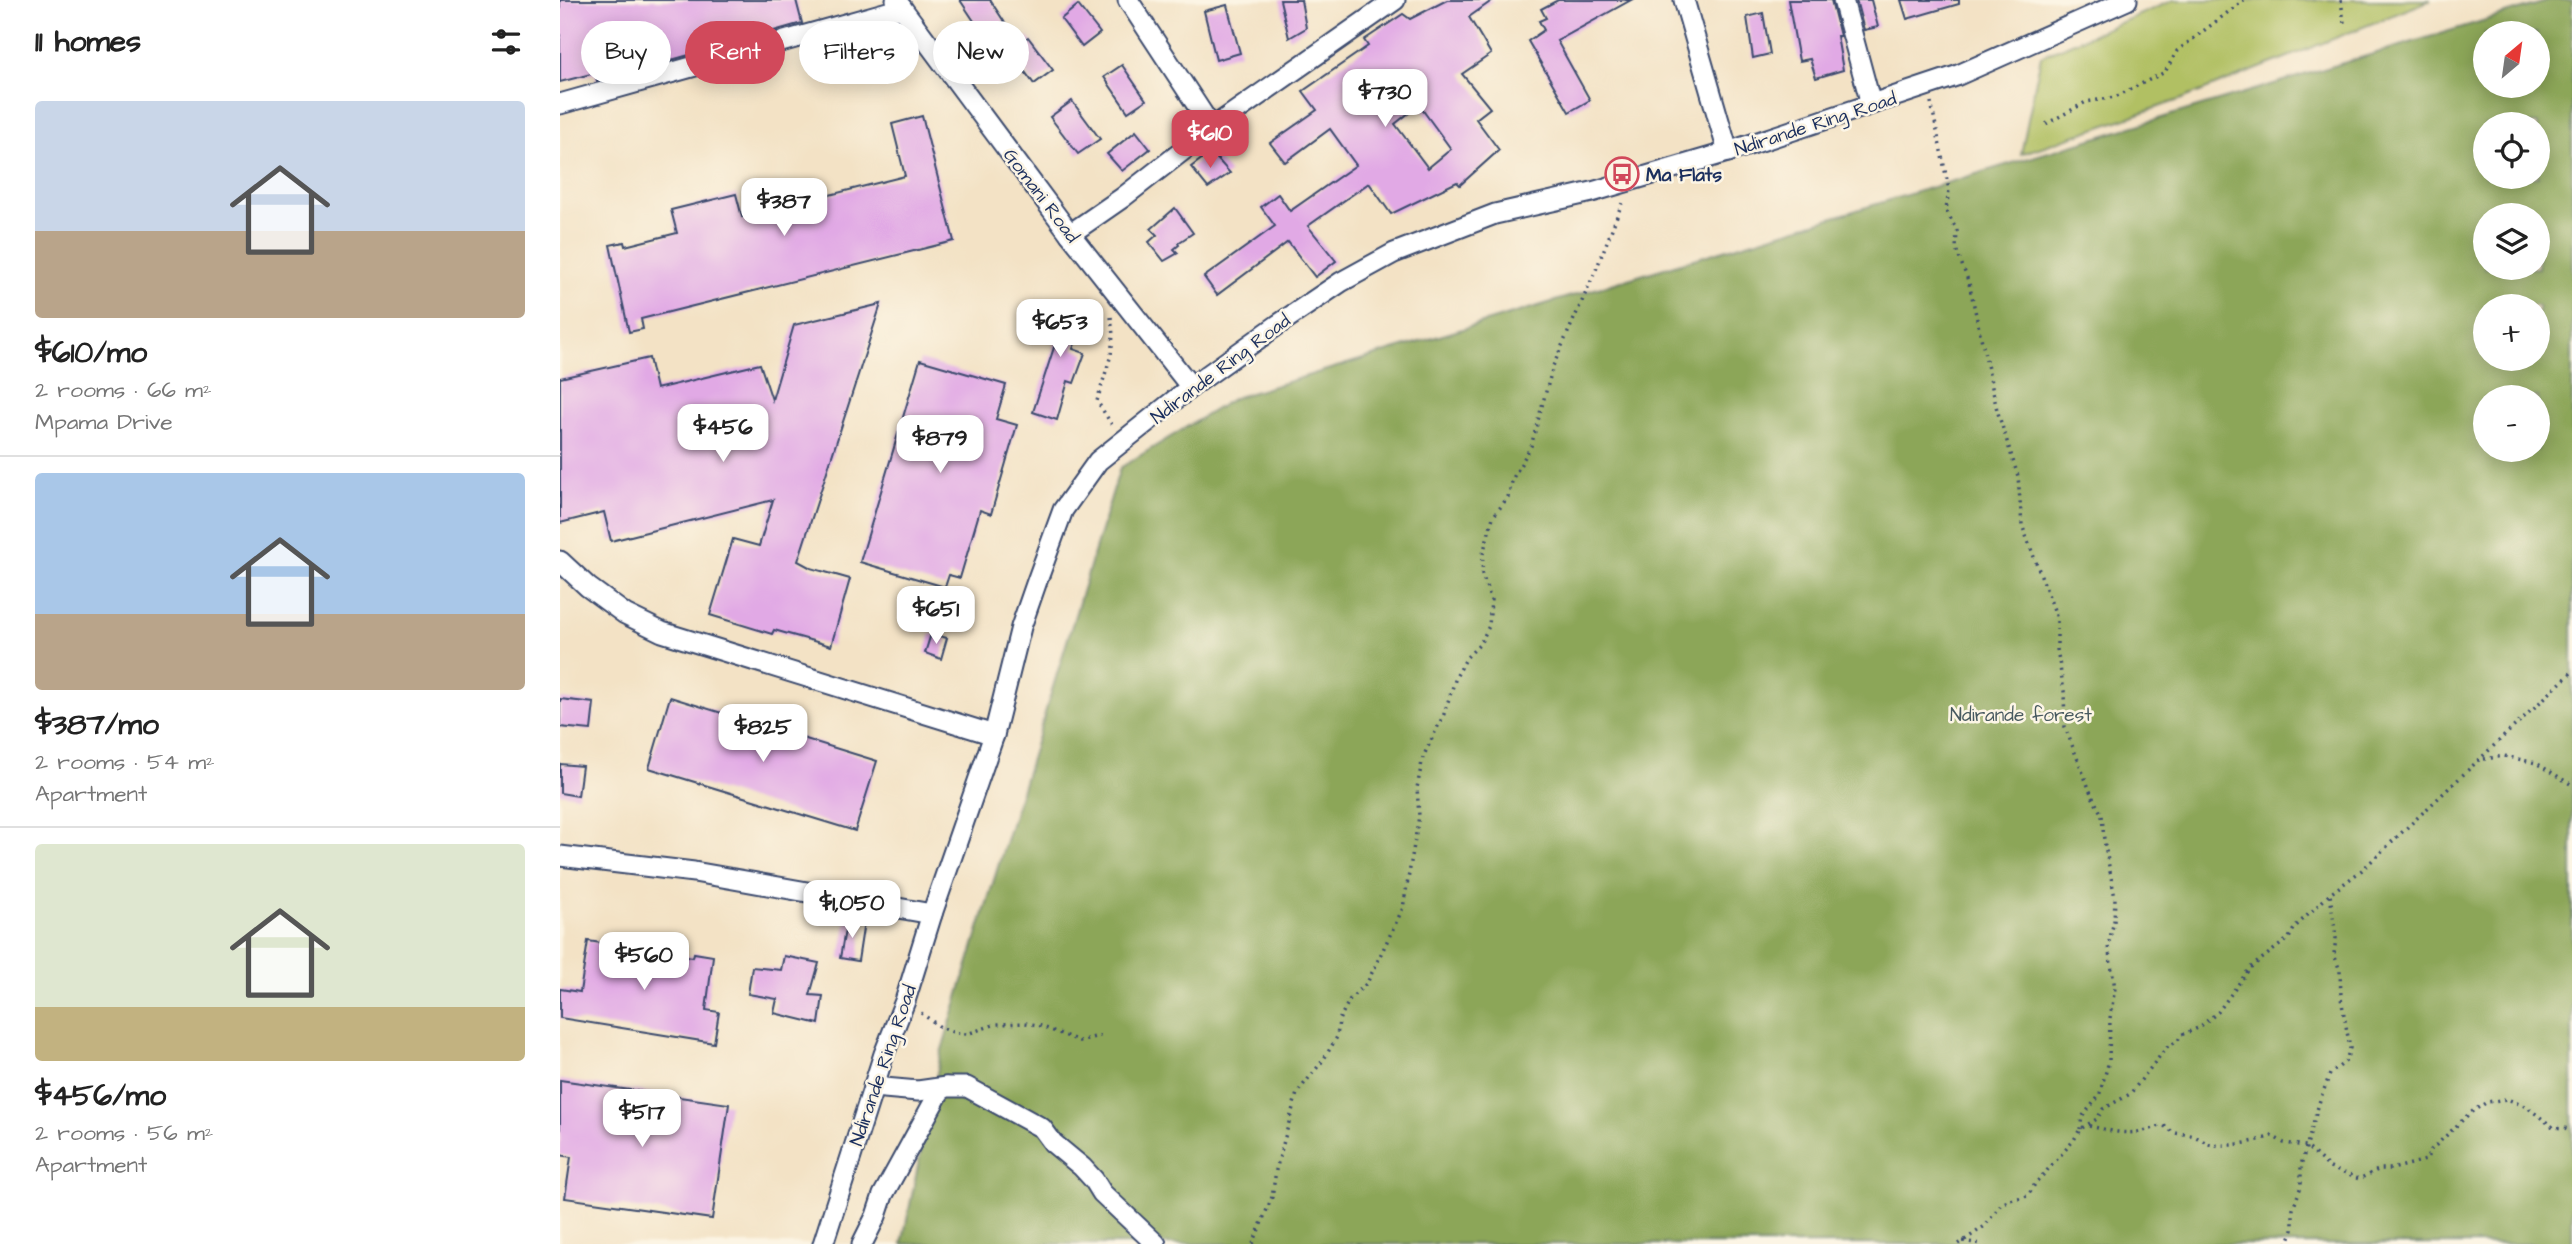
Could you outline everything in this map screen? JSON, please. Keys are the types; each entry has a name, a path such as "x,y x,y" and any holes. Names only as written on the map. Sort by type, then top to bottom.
{"street":[{"path":"1128,0 1212,128"},
{"path":"1070,234 1122,198 1212,128 1395,0"},
{"path":"1684,0 1728,152"},
{"path":"1843,0 1871,104"},
{"name":"Ndirande Ring Road","path":"823,1244 873,1087 905,1001 994,735 1021,627 1063,510 1098,461 1191,387 1314,300 1394,253 1496,214 1592,192 1728,152 1956,76 2127,0"},
{"path":"560,104 899,4"},
{"name":"Gomani Road","path":"899,4 1070,234 1191,387"},
{"path":"560,561 588,587 625,614 662,632 994,735"},
{"path":"560,856 694,872 932,914"},
{"path":"873,1087 918,1091 967,1087 1042,1128 1053,1143 1082,1167 1102,1193 1156,1244"},
{"path":"862,1244 883,1195 920,1124 940,1091 946,1087"}],"path":[{"path":"2046,124 2086,102 2115,97 2165,72 2177,51 2244,0"},
{"path":"2341,0 2344,23"},
{"path":"1928,85 1949,190 1946,211 1957,231 1956,249 1969,283 1997,410 2018,476 2022,525 2057,618 2057,649 2064,691 2065,727 2102,815 2115,898 2114,921 2108,946 2115,988 2110,1018 2109,1062 2099,1096 2082,1117 2074,1140 2035,1184 2028,1196 2001,1205 1985,1226 1961,1242"},
{"path":"1253,1244 1272,1197 1276,1170 1297,1093 1324,1059 1337,1037 1339,1020 1350,999 1367,983 1403,908 1418,826 1417,788 1423,757 1444,714 1466,657 1480,644 1489,626 1491,600 1482,574 1483,554 1493,517 1508,497 1513,478 1531,446 1553,366 1596,270 1617,211 1634,180"},
{"path":"1108,282 1113,335 1107,372 1097,401 1124,440"},
{"path":"2080,1129 2097,1119 2103,1108 2130,1094 2167,1047 2218,1012 2250,968 2289,938 2295,927 2330,894 2362,870 2572,671"},
{"path":"2475,761 2504,756 2536,763 2572,786"},
{"path":"2287,1244 2293,1230 2294,1209 2301,1186 2301,1165 2306,1146 2330,1074 2346,1061 2350,1048 2341,998 2340,971 2334,954 2336,938 2330,894"},
{"path":"905,1001 940,1027 955,1033 967,1034 996,1024 1025,1023 1079,1041 1103,1035"},
{"path":"2088,1126 2122,1133 2140,1133 2163,1125 2176,1135 2193,1136 2208,1143 2240,1143 2272,1136 2284,1143 2306,1146 2330,1168 2359,1179 2380,1169 2392,1169 2426,1160 2431,1150 2470,1113 2487,1102 2507,1099 2527,1107 2553,1127 2572,1129"},
{"path":"1961,1242 1982,1244"}],"green space":[{"path":"2174,0 2431,0 2182,99 2021,154 2041,56"},
{"name":"Ndirande forest","path":"2552,0 2572,0 2572,1244 902,1244 941,1053 1120,468 1234,398 2473,24 2473,98 2550,98 2550,21 2482,21"}],"building":[{"path":"560,0 796,0 801,21 785,28 785,21 685,21 685,56 671,60 671,21 581,21 581,77 560,82"},
{"path":"960,0 990,0 1004,21 974,21"},
{"path":"1280,0 1301,0 1306,28 1289,38"},
{"path":"1447,0 1493,0 1469,17 1491,54 1462,74 1490,108 1476,119 1499,150 1460,185 1457,182 1391,214 1369,183 1308,226 1336,261 1315,277 1288,242 1217,295 1204,277 1275,226 1261,207 1278,194 1290,211 1356,165 1330,129 1285,162 1270,143 1317,110 1303,91 1368,46 1364,40 1403,14 1410,19","holes":["1419,105 1451,149 1428,168 1395,124"]},
{"path":"1558,0 1631,0 1557,41 1590,100 1569,112 1528,41 1544,30 1539,21 1546,18 1541,9"},
{"path":"1788,0 1831,0 1840,36 1837,36 1843,70 1816,78 1810,59 1799,61"},
{"path":"1856,0 1871,0 1878,27 1864,30"},
{"path":"1901,0 1959,0 1959,4 1907,19"},
{"path":"1078,5 1100,33 1082,47 1061,19"},
{"path":"1227,5 1240,53 1216,60 1204,11"},
{"path":"1763,13 1770,54 1753,58 1747,17"},
{"path":"1029,38 1053,70 1034,84 1029,77"},
{"path":"1122,65 1146,100 1128,112 1104,77"},
{"path":"1072,101 1100,139 1078,154 1050,117"},
{"path":"922,116 954,241 641,319 643,329 629,332 610,245 624,242 625,246 677,233 671,210 736,194 742,217 905,176 892,124"},
{"path":"1136,131 1150,149 1122,171 1107,154"},
{"path":"1211,152 1230,173 1208,188 1191,167"},
{"path":"1175,208 1193,233 1178,243 1174,249 1178,253 1164,261 1149,242 1157,235 1151,229"},
{"path":"1052,300 1077,310 1074,318 1083,322 1073,349 1085,353 1074,383 1068,381 1057,420 1033,412 1058,335 1041,328"},
{"path":"881,304 798,561 811,568 850,579 831,646 774,630 772,634 710,615 733,539 759,546 773,500 611,541 604,512 560,523 560,378 649,358 656,389 760,364 772,400 794,325"},
{"path":"920,360 1006,385 996,419 1017,425 991,514 980,510 960,578 949,575 945,587 860,562"},
{"path":"931,634 947,638 941,659 925,653"},
{"path":"670,697 877,761 855,831 649,768"},
{"path":"560,699 594,703 591,730 560,727"},
{"path":"560,764 582,766 578,796 560,793"},
{"path":"847,919 864,922 858,961 840,958"},
{"path":"588,941 693,957 694,953 713,956 706,1010 719,1012 714,1043 560,1018 560,989 580,992"},
{"path":"784,956 819,963 810,995 823,996 819,1024 774,1013 777,999 748,994 752,967 781,970"},
{"path":"560,1080 729,1104 712,1219 565,1198 571,1157 560,1155"}],"place":[{"name":"Ma Flats","path":"1622,174"}]}
